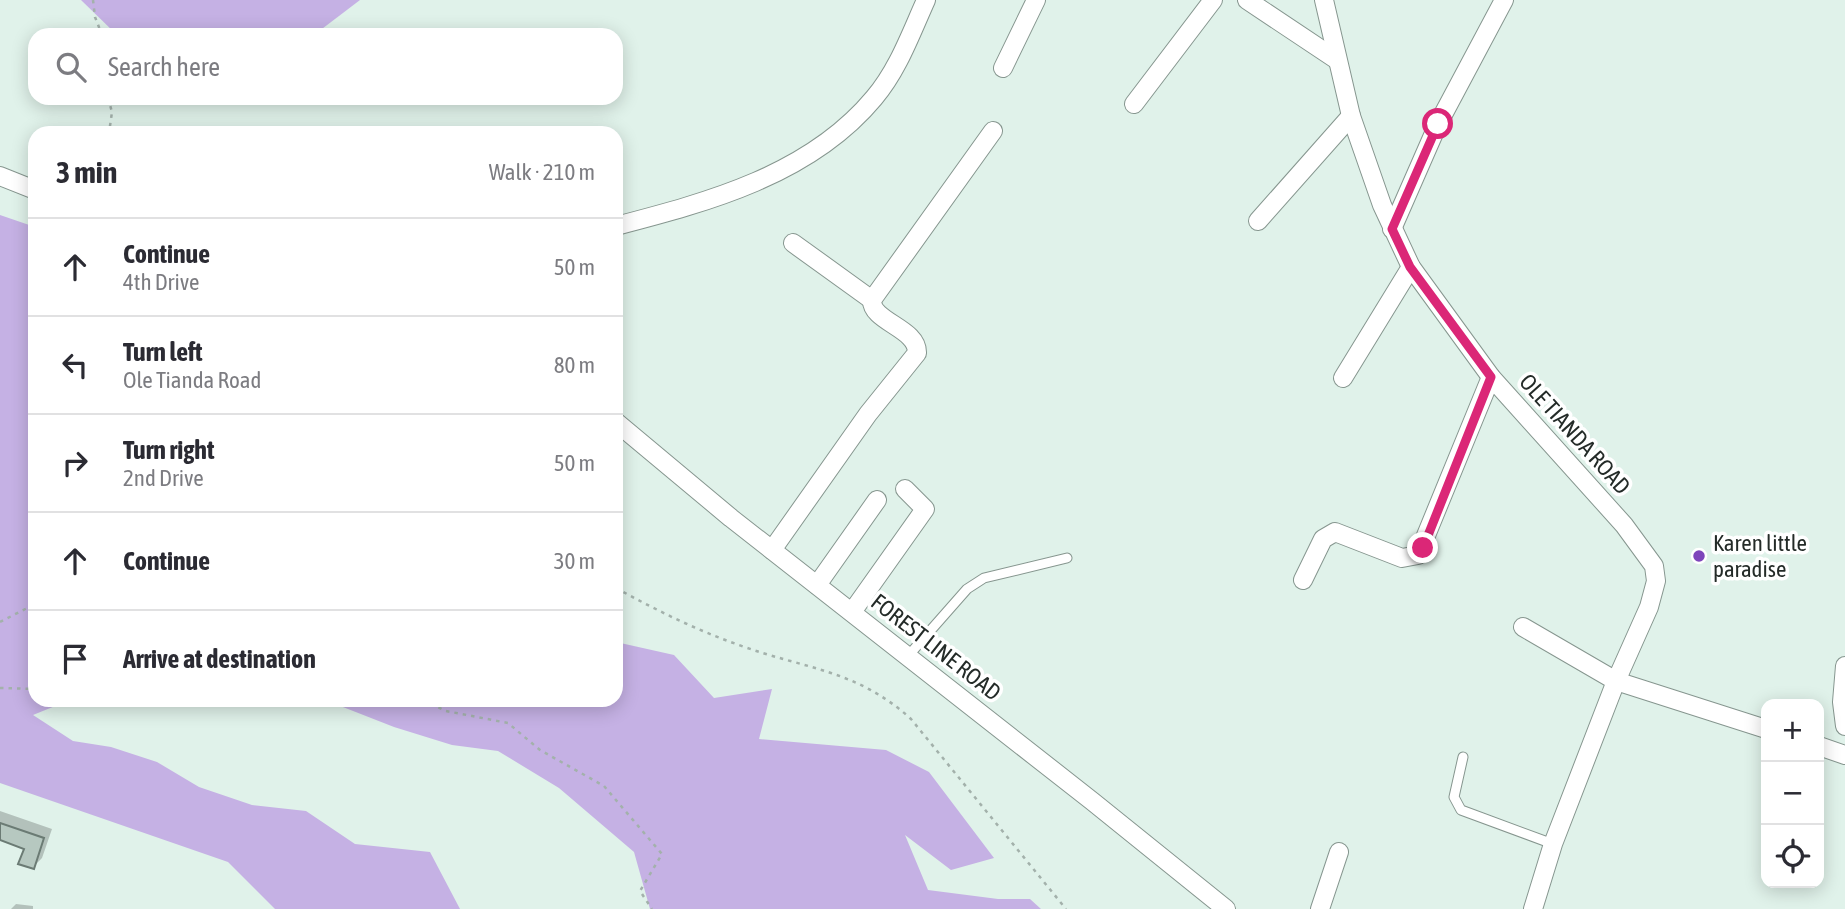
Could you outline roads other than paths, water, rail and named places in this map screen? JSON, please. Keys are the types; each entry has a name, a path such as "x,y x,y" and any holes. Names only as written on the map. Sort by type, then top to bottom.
{"street":[{"path":"623,224 694,204 767,177 838,133 874,98 897,63 926,0"},
{"path":"1003,68 1035,0"},
{"path":"1134,104 1213,0"},
{"path":"1247,0 1337,60"},
{"name":"OLE TIANDA ROAD","path":"1324,0 1351,116 1392,229 1410,267 1491,377 1615,515 1654,566 1656,581 1649,607 1616,681 1553,844 1533,909"},
{"path":"1392,229 1438,124 1504,0"},
{"path":"1258,221 1351,116"},
{"path":"872,300 993,131"},
{"path":"0,176 28,187"},
{"path":"772,550 868,414 917,353 913,340 874,309 872,300 793,243"},
{"path":"1343,378 1410,267"},
{"path":"1303,580 1323,540 1335,533 1402,558 1419,555 1491,377"},
{"name":"FOREST LINE ROAD","path":"623,428 772,550 1226,909"},
{"path":"852,612 925,509 905,489"},
{"path":"817,585 877,500"},
{"path":"1523,627 1616,681 1761,727"},
{"path":"1845,666 1842,692 1845,726"},
{"path":"1824,748 1845,755"},
{"path":"1320,909 1339,852"}],"lane":[{"path":"908,656 967,589 985,578 1067,558"},
{"path":"1463,757 1454,797 1461,810 1553,844"}],"place":[{"name":"Karen little paradise","path":"1699,556"}]}
